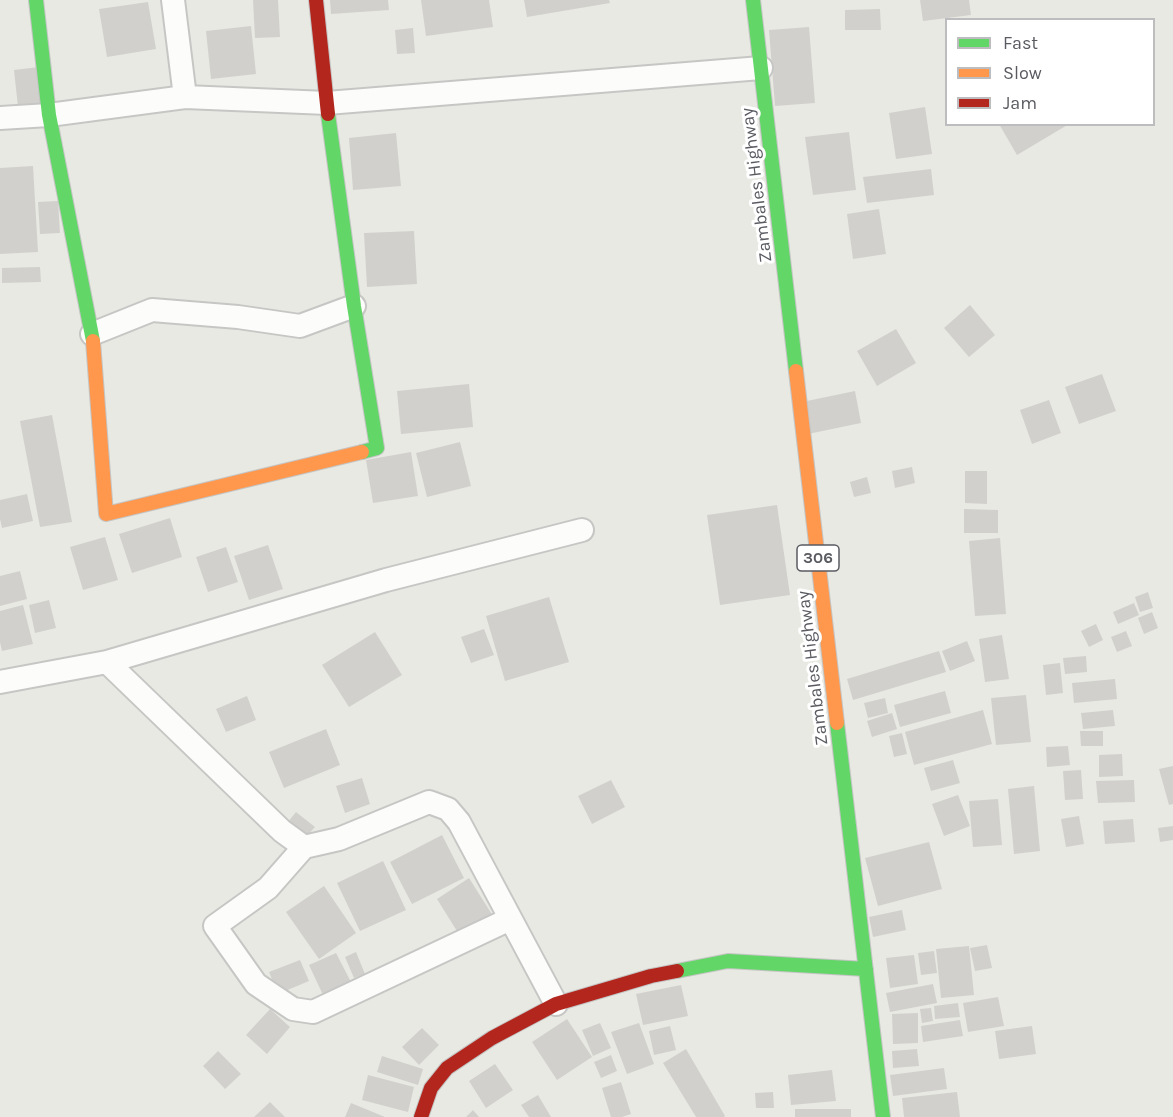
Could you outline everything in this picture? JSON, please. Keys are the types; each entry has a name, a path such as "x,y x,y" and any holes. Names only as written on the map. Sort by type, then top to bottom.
{"street":[{"path":"36,0 49,115 92,334 106,514 377,448 354,306 316,0"},
{"path":"173,0 185,97"},
{"name":"Zambales Highway","path":"753,0 883,1117"},
{"path":"0,118 49,115 185,97 327,103 761,68"},
{"path":"92,334 152,310 238,317 300,327 354,306"},
{"path":"0,682 107,662 386,580 582,530"},
{"path":"107,662 282,831 304,847"},
{"path":"510,919 313,1012 293,1009 256,984 215,926 268,888 304,847 339,839 429,802 448,809 459,822 556,1004"},
{"path":"420,1117 431,1088 447,1068 492,1038 556,1004 651,976 728,962 866,969"}],"building":[{"path":"253,0 278,0 280,37 255,38"},
{"path":"330,0 388,0 389,10 331,14"},
{"path":"421,0 489,0 493,27 426,36"},
{"path":"524,0 609,0 610,3 527,17"},
{"path":"920,0 969,0 971,15 923,21"},
{"path":"148,2 156,49 107,57 99,9"},
{"path":"880,9 881,30 845,30 845,10"},
{"path":"251,26 256,74 211,79 206,31"},
{"path":"809,27 815,103 775,106 769,30"},
{"path":"413,28 415,53 397,54 395,30"},
{"path":"39,67 43,104 18,107 14,70"},
{"path":"925,107 932,154 896,159 889,113"},
{"path":"1000,126 1066,126 1017,155"},
{"path":"849,132 856,190 813,195 805,137"},
{"path":"396,133 401,186 353,190 349,138"},
{"path":"33,166 38,252 0,254 0,168"},
{"path":"931,169 934,195 867,203 863,177"},
{"path":"58,201 60,233 40,234 38,202"},
{"path":"879,209 886,254 853,259 847,214"},
{"path":"414,231 417,284 367,287 364,233"},
{"path":"40,267 41,282 2,283 2,268"},
{"path":"970,305 995,335 969,357 944,328"},
{"path":"896,329 916,363 877,386 857,351"},
{"path":"1102,374 1116,411 1079,424 1065,387"},
{"path":"469,384 473,427 401,434 397,391"},
{"path":"855,391 861,423 808,434 802,402"},
{"path":"1049,400 1061,433 1032,444 1020,410"},
{"path":"52,415 72,522 40,527 20,421"},
{"path":"460,442 471,486 427,497 416,453"},
{"path":"411,452 418,496 373,503 366,460"},
{"path":"912,467 915,483 895,488 892,471"},
{"path":"965,471 987,471 987,504 965,503"},
{"path":"867,477 871,493 854,497 850,482"},
{"path":"27,494 33,521 2,528 0,500"},
{"path":"777,505 790,595 720,605 707,515"},
{"path":"964,509 998,510 998,533 964,533"},
{"path":"170,518 182,557 132,573 119,534"},
{"path":"105,537 118,580 83,590 70,547"},
{"path":"1000,538 1006,614 975,616 969,541"},
{"path":"268,545 283,589 249,600 234,556"},
{"path":"226,547 238,582 208,592 196,557"},
{"path":"20,571 27,599 0,606 0,576"},
{"path":"1148,592 1153,608 1140,612 1135,597"},
{"path":"549,597 569,662 505,681 486,616"},
{"path":"49,600 56,628 35,633 29,605"},
{"path":"1134,603 1139,615 1118,624 1113,612"},
{"path":"23,605 33,644 2,651 0,611"},
{"path":"1152,612 1158,628 1144,634 1138,618"},
{"path":"1096,624 1103,640 1089,647 1081,631"},
{"path":"484,629 494,655 471,663 461,637"},
{"path":"1126,631 1132,646 1117,652 1111,637"},
{"path":"375,632 402,675 349,707 322,665"},
{"path":"1002,635 1009,679 985,682 979,639"},
{"path":"967,641 975,661 950,671 942,651"},
{"path":"939,651 946,672 853,700 847,679"},
{"path":"1086,656 1087,672 1065,674 1063,658"},
{"path":"1060,663 1063,693 1046,695 1043,665"},
{"path":"1115,679 1117,699 1074,703 1072,683"},
{"path":"945,691 951,713 900,727 894,705"},
{"path":"1026,695 1031,742 996,745 991,698"},
{"path":"247,696 256,720 226,732 216,709"},
{"path":"885,698 888,713 868,718 864,703"},
{"path":"983,710 992,744 914,765 905,732"},
{"path":"1113,710 1115,726 1083,729 1081,713"},
{"path":"892,713 897,729 872,737 867,721"},
{"path":"326,729 340,765 284,788 269,752"},
{"path":"1080,731 1103,731 1103,746 1081,746"},
{"path":"902,733 907,754 894,757 889,736"},
{"path":"1068,746 1070,765 1047,767 1046,747"},
{"path":"1122,754 1123,776 1099,777 1099,755"},
{"path":"953,760 960,783 931,791 924,768"},
{"path":"1173,766 1173,804 1169,805 1159,769"},
{"path":"1081,770 1083,799 1065,800 1063,771"},
{"path":"362,778 370,804 345,813 336,786"},
{"path":"611,780 625,807 592,824 578,796"},
{"path":"1134,780 1135,802 1098,803 1096,781"},
{"path":"1034,786 1040,851 1014,854 1008,789"},
{"path":"958,795 970,826 944,836 932,804"},
{"path":"998,799 1002,845 973,847 969,801"},
{"path":"296,812 315,827 305,838 287,823"},
{"path":"1079,816 1084,844 1066,847 1061,819"},
{"path":"1133,819 1135,842 1105,844 1103,821"},
{"path":"1173,826 1173,840 1160,842 1158,828"},
{"path":"442,835 464,878 412,904 390,862"},
{"path":"929,842 942,889 878,906 865,858"},
{"path":"383,861 406,910 360,931 337,883"},
{"path":"469,878 493,916 460,936 437,899"},
{"path":"324,886 356,933 319,959 286,912"},
{"path":"902,910 906,930 873,937 869,917"},
{"path":"987,945 992,968 975,971 970,948"},
{"path":"969,946 974,995 941,998 936,949"},
{"path":"934,951 937,973 921,975 918,953"},
{"path":"356,952 365,974 354,978 345,957"},
{"path":"336,953 351,982 323,995 309,965"},
{"path":"914,955 918,984 890,988 886,958"},
{"path":"300,960 309,981 278,994 269,972"},
{"path":"933,984 937,1003 890,1012 886,993"},
{"path":"681,985 688,1016 643,1025 636,994"},
{"path":"998,997 1004,1026 968,1032 963,1003"},
{"path":"958,1003 960,1017 935,1019 934,1006"},
{"path":"931,1008 933,1021 922,1023 920,1009"},
{"path":"270,1009 290,1027 267,1054 246,1035"},
{"path":"918,1013 918,1043 893,1044 892,1014"},
{"path":"567,1019 592,1057 557,1080 532,1042"},
{"path":"960,1020 963,1036 923,1042 921,1026"},
{"path":"600,1023 611,1048 593,1056 582,1030"},
{"path":"639,1023 654,1064 627,1074 611,1032"},
{"path":"670,1026 676,1050 654,1055 649,1031"},
{"path":"1032,1026 1036,1054 999,1059 995,1031"},
{"path":"422,1028 439,1045 419,1065 402,1047"},
{"path":"686,1049 724,1117 696,1117 663,1063"},
{"path":"917,1049 919,1066 893,1068 892,1051"},
{"path":"218,1051 241,1074 225,1089 203,1066"},
{"path":"611,1055 617,1071 601,1078 594,1062"},
{"path":"382,1056 423,1069 418,1085 377,1072"},
{"path":"495,1064 513,1090 486,1108 469,1081"},
{"path":"944,1068 947,1089 893,1096 890,1075"},
{"path":"832,1070 836,1101 791,1105 788,1075"},
{"path":"368,1075 414,1087 408,1112 362,1100"},
{"path":"621,1082 631,1114 611,1117 602,1088"},
{"path":"773,1092 774,1108 756,1108 755,1093"},
{"path":"957,1092 960,1117 904,1117 902,1098"},
{"path":"538,1095 551,1117 529,1117 521,1105"},
{"path":"270,1102 285,1117 254,1117"},
{"path":"351,1103 385,1117 345,1117"},
{"path":"795,1109 851,1109 851,1117 795,1117"},
{"path":"473,1110 479,1117 466,1117"}],"traffic: fast":[{"path":"36,0 49,115 93,341"},
{"path":"753,0 796,371"},
{"path":"328,114 354,306 377,448 362,452"},
{"path":"837,723 883,1117"},
{"path":"677,971 728,961 866,969"}],"traffic: slow":[{"path":"93,341 106,514 362,452"},
{"path":"796,371 837,723"}],"traffic: jam":[{"path":"316,0 328,114"},
{"path":"421,1117 431,1088 447,1068 492,1038 556,1004 651,976 677,971"}]}
